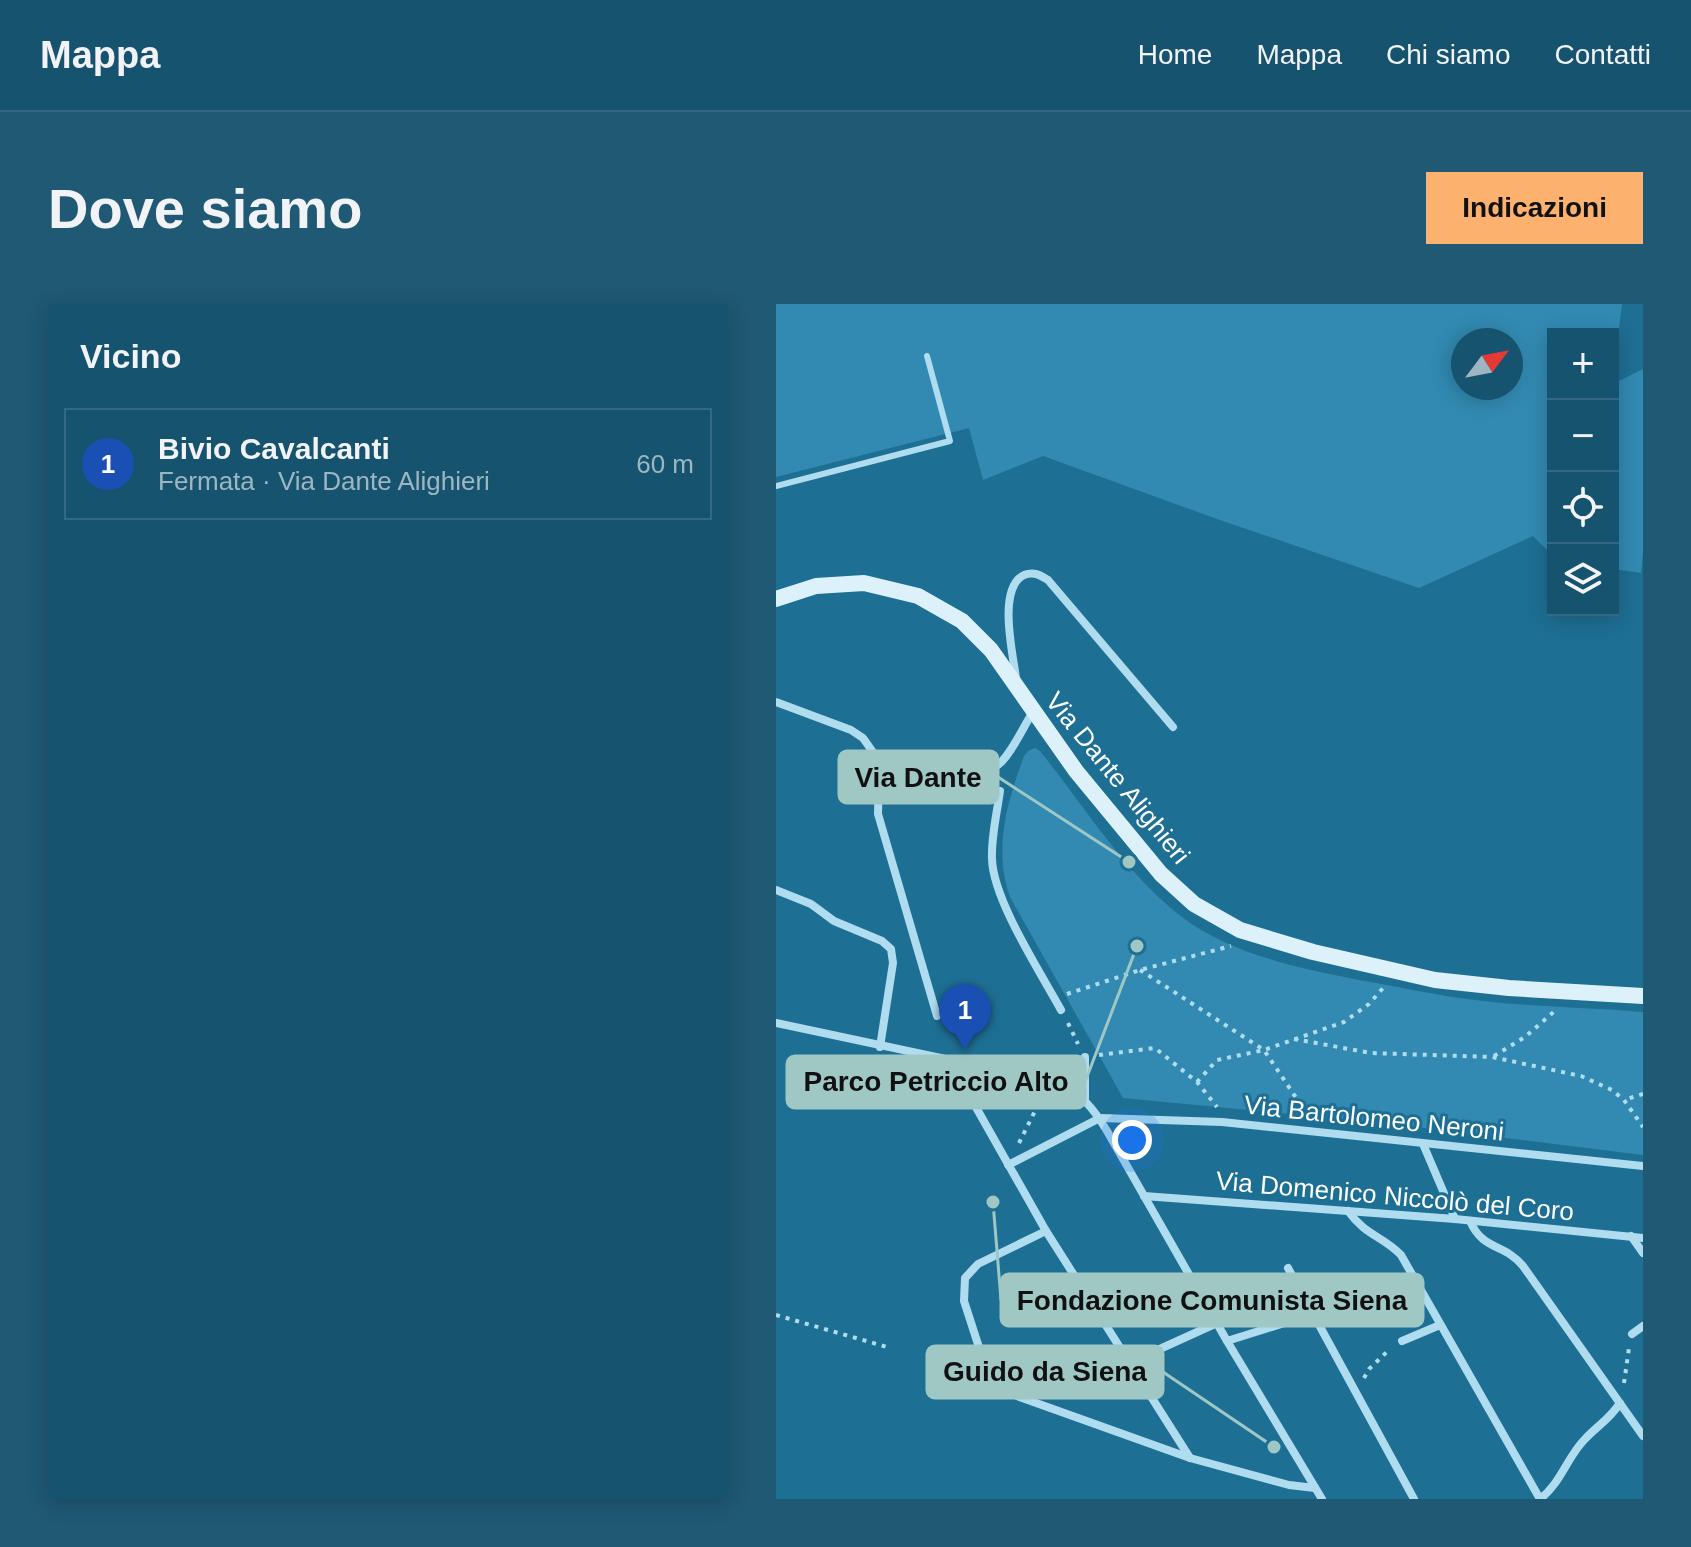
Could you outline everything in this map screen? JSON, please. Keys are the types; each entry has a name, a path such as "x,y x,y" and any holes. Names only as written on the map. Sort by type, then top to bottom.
{"street":[{"path":"1019,691 1012,649 1010,599 1019,579 1038,574 1048,580 1173,727"},
{"name":"Via Dante Alighieri","path":"776,599 816,586 852,583 876,585 918,596 946,610 971,629 991,650 1076,771 1161,874 1194,904 1240,930 1313,952 1435,980 1643,996"},
{"path":"776,702 839,724 870,746 879,769 878,814 937,1016"},
{"path":"879,769 966,773 991,769 1002,762 1033,712"},
{"path":"1000,791 992,858 994,872 1007,909 1061,1010"},
{"path":"776,890 811,904 834,921 882,941 891,949 893,963 880,1047"},
{"path":"776,1023 1054,1082 1085,1100 1100,1118 1227,1341 1322,1499"},
{"path":"1085,1057 1085,1100"},
{"path":"973,1102 1046,1231 1190,1458"},
{"path":"1008,1165 1100,1118"},
{"name":"Via Bartolomeo Neroni","path":"1100,1118 1222,1122 1643,1166"},
{"path":"1423,1144 1455,1219"},
{"name":"Via Domenico Niccolò del Coro","path":"1144,1196 1455,1219 1643,1238"},
{"path":"1348,1211 1363,1230 1401,1255 1540,1499 1552,1490 1584,1440 1609,1420 1620,1403"},
{"path":"1470,1221 1479,1238 1510,1253 1523,1266 1643,1436"},
{"path":"1046,1231 978,1264 965,1278 964,1301 990,1379 1003,1391 1023,1400 1190,1458 1289,1485 1315,1488"},
{"path":"1631,1236 1643,1253"},
{"path":"1288,1268 1414,1499"},
{"path":"1227,1341 1313,1314"},
{"path":"1129,1363 1217,1323"},
{"path":"1402,1341 1440,1325"},
{"path":"1632,1334 1643,1326"}],"lane":[{"path":"776,486 950,441 927,356"}],"path":[{"path":"1055,998 1140,970 1237,944"},
{"path":"1140,970 1264,1050 1320,1132"},
{"path":"1197,1082 1217,1060 1264,1050 1344,1022 1369,1004 1387,983"},
{"path":"1492,1057 1525,1037 1562,1003"},
{"path":"1061,1010 1085,1057 1155,1048 1197,1082 1213,1101 1222,1122"},
{"path":"1294,1039 1371,1053 1492,1057 1581,1076 1612,1090 1624,1100 1643,1127"},
{"path":"1624,1100 1643,1094"},
{"path":"1008,1165 1043,1095"},
{"path":"776,1315 887,1347"},
{"path":"1620,1403 1632,1334"},
{"path":"1356,1393 1369,1369 1402,1341"}],"shaded area":[{"path":"776,304 1622,304 1619,328 1547,328 1547,550 1533,536 1419,588 1043,456 983,480 969,428 776,477"},
{"path":"1643,369 1641,573 1619,570 1619,381"},
{"path":"1035,748 1142,880 1182,917 1222,941 1290,965 1439,995 1511,1004 1643,1012 1643,1155 1384,1123 1123,1098 1010,897 1005,879 1002,844 1012,791 1024,756"}],"place":[{"name":"Via Dante","path":"1129,862"},
{"name":"Parco Petriccio Alto","path":"1137,946"},
{"name":"Bivio Cavalcanti","path":"965,1050"},
{"name":"Fondazione Comunista Siena","path":"993,1202"},
{"name":"Guido da Siena","path":"1274,1447"}]}
